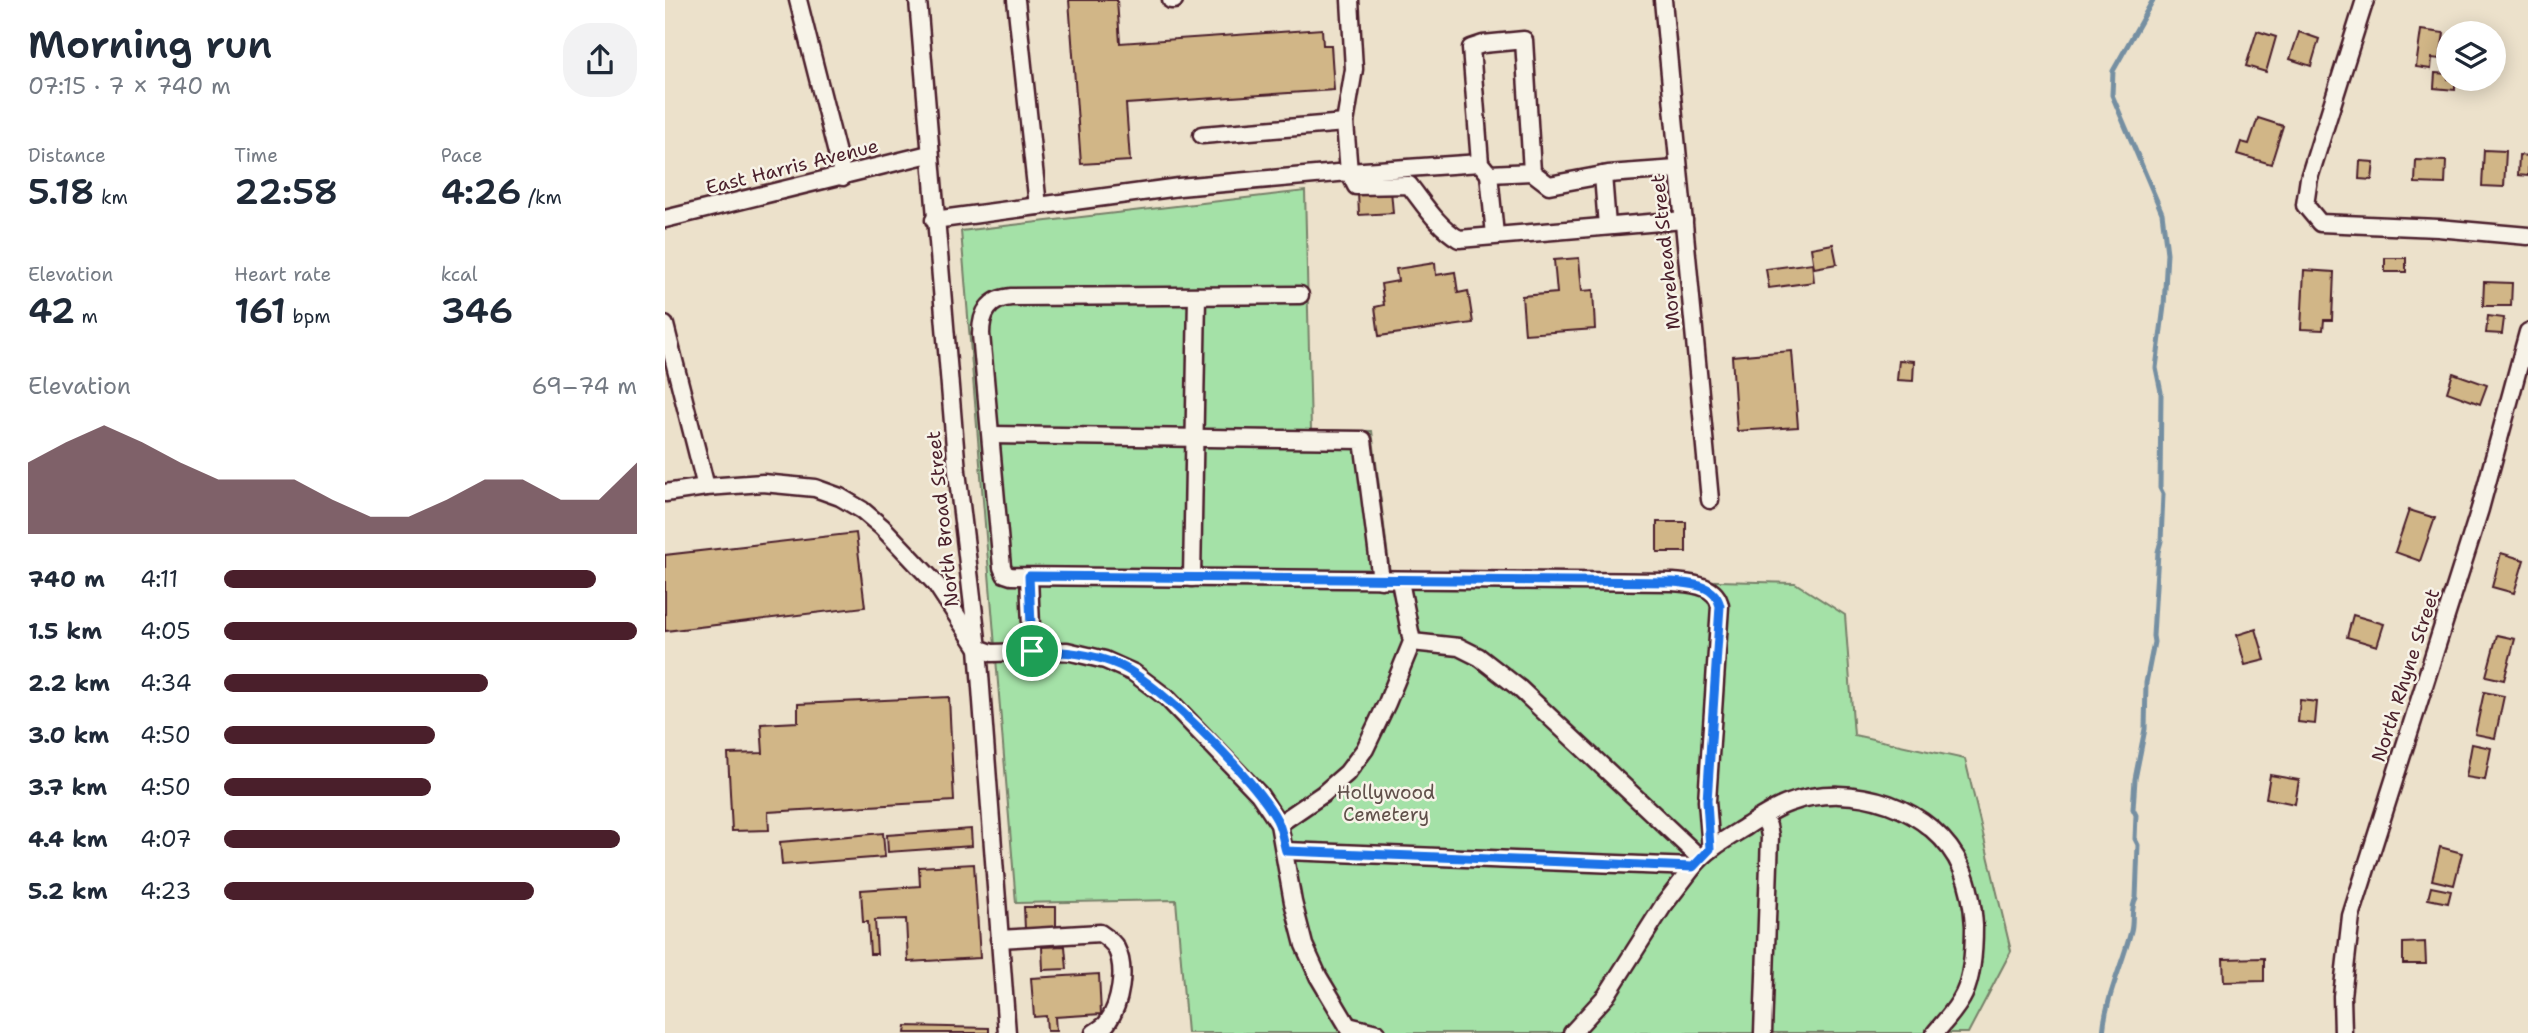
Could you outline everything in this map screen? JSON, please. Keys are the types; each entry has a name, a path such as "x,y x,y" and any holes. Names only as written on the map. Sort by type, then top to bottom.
{"street":[{"path":"798,0 843,177"},
{"name":"North Broad Street","path":"918,0 957,471 978,648 1007,1033"},
{"path":"1016,0 1038,206"},
{"path":"1350,0 1354,69 1345,123 1349,173 1356,186 1409,186 1437,221 1459,239 1683,220"},
{"name":"Morehead Street","path":"1663,0 1710,500"},
{"path":"2365,0 2309,178 2305,205 2320,223 2438,228 2528,236"},
{"path":"1495,235 1484,169 1471,48 1482,44 1524,40 1532,172"},
{"path":"1202,135 1345,123"},
{"name":"East Harris Avenue","path":"665,219 929,154"},
{"path":"935,220 1179,187 1349,173 1484,169 1532,172 1549,185 1603,175 1677,169"},
{"path":"1603,175 1607,226"},
{"path":"1300,295 1011,297 990,303 982,318 981,334 1002,567 1005,573 1011,576 1673,582 1700,585 1711,591 1719,600 1720,606 1701,858"},
{"path":"1192,578 1197,296"},
{"path":"665,325 706,486"},
{"name":"North Rhyne Street","path":"2343,1033 2342,996 2351,916 2480,509 2528,332"},
{"path":"991,435 1363,440 1381,580"},
{"path":"665,493 706,486 789,484 815,488 840,497 862,510 936,584 978,648 992,653 1079,653 1105,660 1134,673 1167,698 1259,794 1279,824 1304,945 1318,976 1350,1029 1377,1033"},
{"path":"1029,576 1032,651"},
{"path":"1279,824 1323,794 1355,764 1387,703 1412,642 1400,581"},
{"path":"1412,642 1459,648 1479,657 1518,688 1701,858"},
{"path":"1572,1033 1606,996 1663,906 1701,858 1762,817 1792,802 1821,797 1867,797 1893,806 1910,815 1945,843 1962,869 1973,914 1970,971 1964,994 1935,1033"},
{"path":"1762,817 1770,836 1763,1033"},
{"path":"1286,851 1701,858"},
{"path":"999,939 1100,933 1108,938 1116,947 1120,960 1120,993 1106,1025 1094,1033"}],"green space":[{"name":"Hollywood Cemetery","path":"1305,191 1311,430 1372,431 1390,573 1795,583 1845,615 1854,735 1965,759 2011,951 1968,1033 1187,1033 1176,900 1016,903 961,231"}],"building":[{"path":"1069,0 1117,0 1120,43 1322,29 1323,45 1331,45 1334,90 1126,104 1130,161 1081,164"},
{"path":"2421,30 2436,32 2436,58 2432,58 2431,69 2416,67"},
{"path":"2257,31 2276,37 2266,72 2246,66"},
{"path":"2299,32 2319,39 2311,66 2290,59"},
{"path":"2258,118 2283,126 2271,164 2237,154 2241,142 2249,144"},
{"path":"2484,150 2506,151 2504,187 2482,186"},
{"path":"2519,155 2528,156 2528,176 2518,175"},
{"path":"2416,160 2446,161 2445,184 2415,183"},
{"path":"2360,161 2374,162 2372,180 2359,179"},
{"path":"1391,190 1393,213 1359,215 1358,192"},
{"path":"1833,244 1837,264 1814,268 1811,248"},
{"path":"1579,258 1582,291 1593,290 1595,329 1525,334 1522,296 1557,293 1554,260"},
{"path":"2385,258 2406,258 2406,272 2385,272"},
{"path":"1435,263 1436,275 1455,272 1458,293 1468,291 1473,323 1379,336 1375,307 1384,305 1381,284 1398,281 1396,269"},
{"path":"1812,263 1814,282 1769,288 1766,269"},
{"path":"2304,270 2334,272 2332,320 2324,320 2323,330 2301,329"},
{"path":"2484,282 2512,283 2511,306 2483,306"},
{"path":"2488,316 2504,318 2502,334 2486,333"},
{"path":"1792,351 1798,427 1737,431 1732,356"},
{"path":"1899,360 1914,361 1913,381 1897,380"},
{"path":"2453,373 2487,385 2480,404 2447,392"},
{"path":"2409,510 2435,518 2420,561 2395,552"},
{"path":"1657,522 1686,522 1686,552 1657,552"},
{"path":"856,533 865,607 665,631 665,555"},
{"path":"2501,553 2524,560 2514,593 2492,587"},
{"path":"2353,615 2384,624 2377,646 2347,637"},
{"path":"2256,629 2265,660 2245,665 2237,635"},
{"path":"2497,635 2515,639 2504,680 2486,676"},
{"path":"2484,692 2504,696 2495,738 2475,734"},
{"path":"949,697 954,801 768,812 769,830 732,831 728,754 763,753 761,724 798,722 798,704"},
{"path":"2300,700 2317,702 2315,724 2298,722"},
{"path":"2472,744 2491,748 2485,780 2466,777"},
{"path":"2270,775 2299,780 2295,804 2266,798"},
{"path":"971,829 972,846 888,852 887,835"},
{"path":"883,833 885,857 782,865 780,842"},
{"path":"2440,847 2462,853 2454,885 2432,880"},
{"path":"974,864 980,958 908,962 906,919 875,920 877,954 870,954 868,922 863,922 861,890 920,886 919,867"},
{"path":"2431,887 2451,891 2448,903 2428,899"},
{"path":"1024,907 1056,907 1056,929 1025,929"},
{"path":"2425,942 2426,964 2403,964 2403,943"},
{"path":"1065,946 1067,969 1043,970 1042,947"},
{"path":"2264,958 2264,981 2224,982 2223,959"},
{"path":"1099,974 1101,1014 1055,1017 1056,1031 1047,1031 1046,1016 1034,1017 1031,978"},
{"path":"906,1026 989,1028 989,1033 905,1033"}],"waterway":[{"path":"2103,1033 2111,994 2131,931 2136,898 2138,845 2135,839 2136,815 2133,809 2135,779 2145,729 2146,683 2154,642 2158,552 2161,541 2161,392 2156,368 2167,253 2162,213 2112,95 2113,71 2153,0"}],"route":[{"path":"1029,576 1673,582 1700,585 1711,591 1719,600 1720,606 1707,801 1710,849 1693,867 1286,851 1279,824 1259,794 1167,698 1134,673 1105,660 1067,651 1032,651 1029,576"}]}
